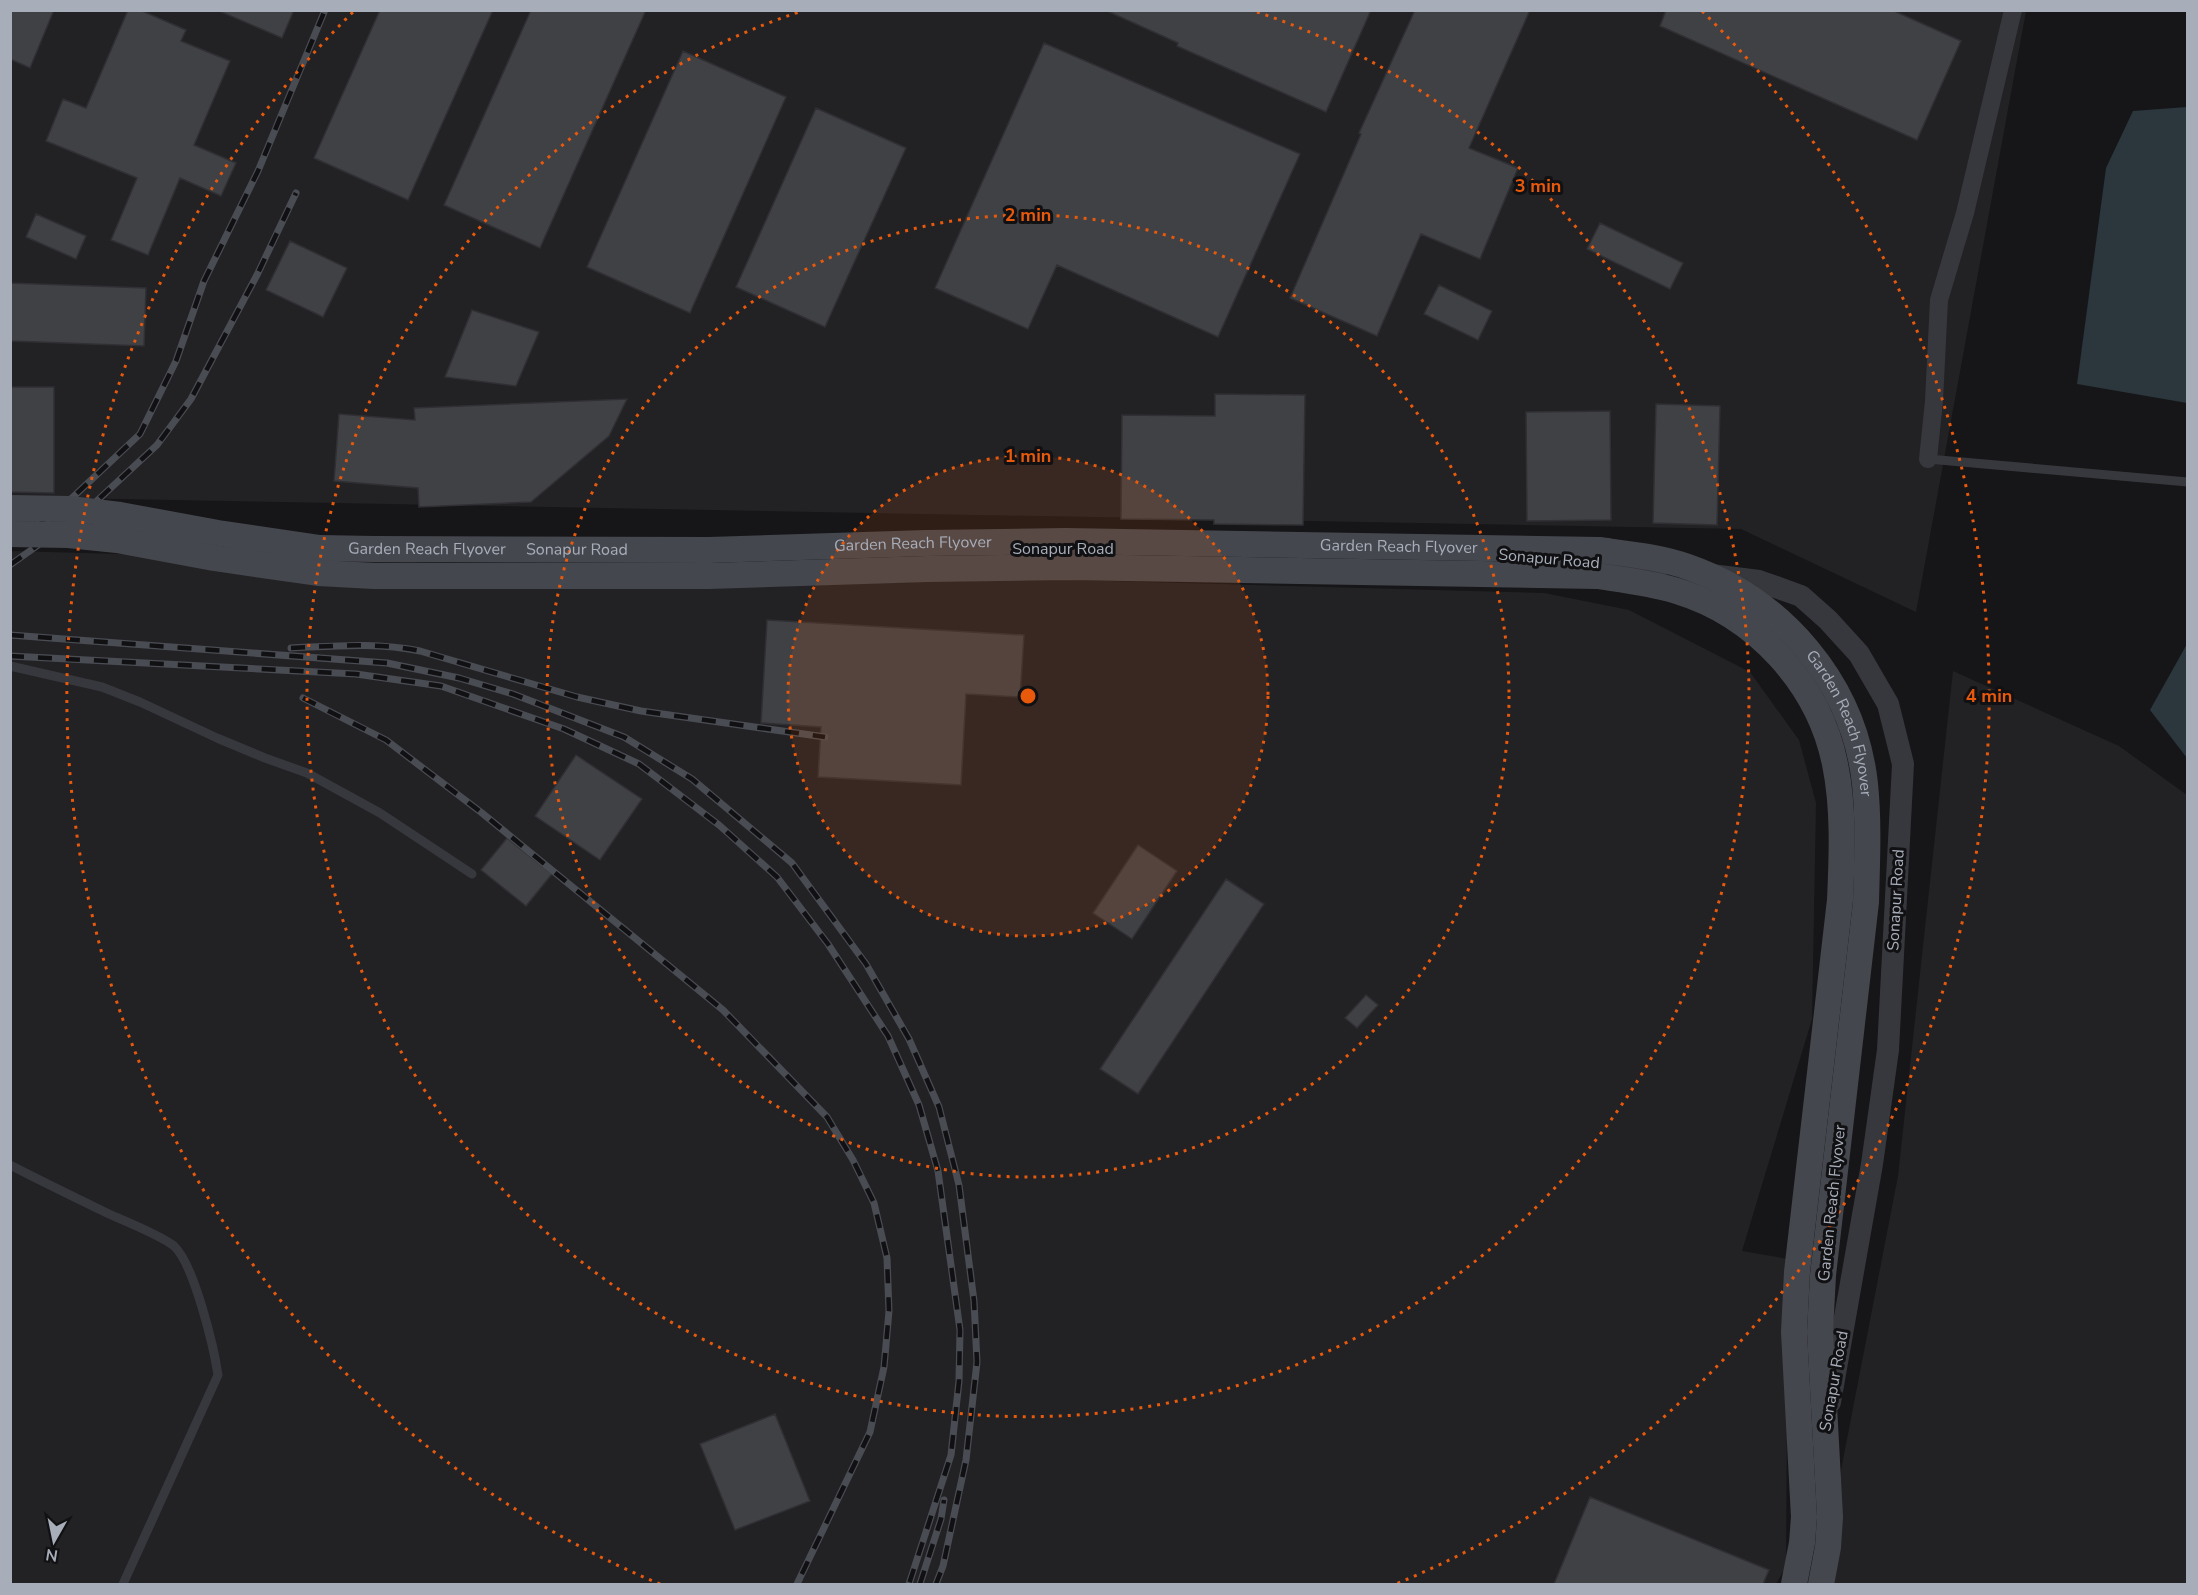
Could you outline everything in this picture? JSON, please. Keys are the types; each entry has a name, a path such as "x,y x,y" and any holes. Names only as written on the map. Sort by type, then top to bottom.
{"main road":[{"name":"Garden Reach Flyover","path":"10,508 70,508 120,514 218,533 320,548 719,550 1066,541 1599,550 1659,559 1686,566 1737,589 1782,621 1818,663 1848,716 1861,757 1865,783 1868,851 1866,902 1823,1275 1820,1332 1830,1517 1828,1547 1803,1584"},
{"name":"Garden Reach Flyover","path":"10,534 78,536 117,540 214,558 318,573 374,576 719,576 1066,567 1597,576 1678,591 1724,611 1764,640 1797,678 1821,718 1832,751 1839,786 1842,851 1840,900 1797,1272 1795,1308 1796,1399 1804,1517 1799,1561 1803,1584"}],"street":[{"path":"1928,459 1934,401 1939,300 1965,213 2013,10"},
{"name":"Sonapur Road","path":"10,520 73,520 294,540 652,555 1186,548 1486,554 1760,580 1801,596 1828,620 1858,654 1888,704 1903,764 1888,1050 1872,1164 1807,1529 1807,1564 1803,1584"}],"lane":[{"path":"1928,459 2187,482"},
{"path":"10,666 102,687 245,750 307,773 371,808 472,874"},
{"path":"10,1165 61,1192 137,1226 175,1247 190,1273 214,1351 218,1376 123,1584"}],"shaded area":[{"path":"11,11 2026,11 1916,612 1741,529 11,497"},
{"path":"2187,107 2187,403 2077,384 2106,168 2133,111"},
{"path":"11,551 1544,593 1629,610 1750,672 1799,740 1816,803 1812,1019 1742,1251 1788,1259 1786,1566 1776,1584 11,1584"},
{"path":"2187,644 2187,758 2150,710"},
{"path":"1953,671 2119,746 2187,795 2187,1584 1815,1584 1823,1563 1898,1176"}],"building":[{"path":"10,10 54,10 30,68 10,59"},
{"path":"128,10 140,10 186,30 181,41 230,61 194,145 236,163 221,196 180,178 148,255 111,240 137,178 46,141 63,99 86,108"},
{"path":"217,10 294,10 282,38"},
{"path":"380,10 493,10 408,200 314,158"},
{"path":"531,10 646,10 540,248 444,205"},
{"path":"1105,10 1371,10 1326,112 1177,46 1178,43"},
{"path":"1415,10 1530,10 1469,148 1518,168 1480,259 1421,234 1377,336 1290,298 1361,134 1359,133"},
{"path":"1666,10 1892,10 1961,41 1917,140 1660,26"},
{"path":"1044,43 1300,154 1218,337 1057,265 1028,329 935,288"},
{"path":"683,51 786,97 690,313 587,267"},
{"path":"816,108 906,148 825,327 736,287"},
{"path":"36,214 86,236 76,259 26,237"},
{"path":"1600,223 1683,263 1670,289 1587,249"},
{"path":"290,241 347,268 323,317 266,290"},
{"path":"10,283 146,288 144,346 10,341"},
{"path":"1439,285 1492,311 1478,340 1424,314"},
{"path":"472,310 539,332 516,386 445,377"},
{"path":"10,387 54,387 54,493 10,492"},
{"path":"1215,394 1305,395 1303,525 1214,524 1214,520 1121,519 1122,415 1215,416"},
{"path":"627,399 609,436 531,502 419,507 418,488 334,481 339,414 415,420 414,408"},
{"path":"1656,404 1720,406 1717,525 1653,523"},
{"path":"1610,411 1611,520 1527,521 1526,412"},
{"path":"767,620 1024,635 1020,697 966,694 961,785 818,777 821,727 761,723"},
{"path":"576,755 642,799 600,860 535,816"},
{"path":"507,838 552,874 526,906 481,870"},
{"path":"1138,845 1177,871 1132,939 1093,913"},
{"path":"1226,879 1264,904 1138,1094 1100,1069"},
{"path":"1366,995 1378,1005 1357,1028 1345,1018"},
{"path":"775,1414 810,1501 735,1530 700,1444"},
{"path":"1590,1497 1769,1570 1763,1584 1554,1584"}],"railway":[{"path":"10,544 56,513 140,434 176,361 204,281 258,171 325,10"},
{"path":"10,565 86,511 157,445 191,399 257,275 296,193"},
{"path":"10,635 387,663 459,678 513,694 624,737 692,779 792,863 866,964 909,1039 939,1107 959,1185 974,1301 977,1362 966,1460 943,1566 936,1584"},
{"path":"291,648 356,645 404,648 577,697 641,711 825,737"},
{"path":"10,656 356,674 441,686 564,729 639,764 719,825 777,877 828,944 888,1036 919,1105 938,1171 960,1330 959,1381 951,1455 909,1584"},
{"path":"303,698 386,740 482,813 723,1010 827,1117 853,1160 874,1203 887,1258 889,1311 884,1367 870,1432 797,1584"},
{"path":"920,1584 941,1519 944,1500"}]}
